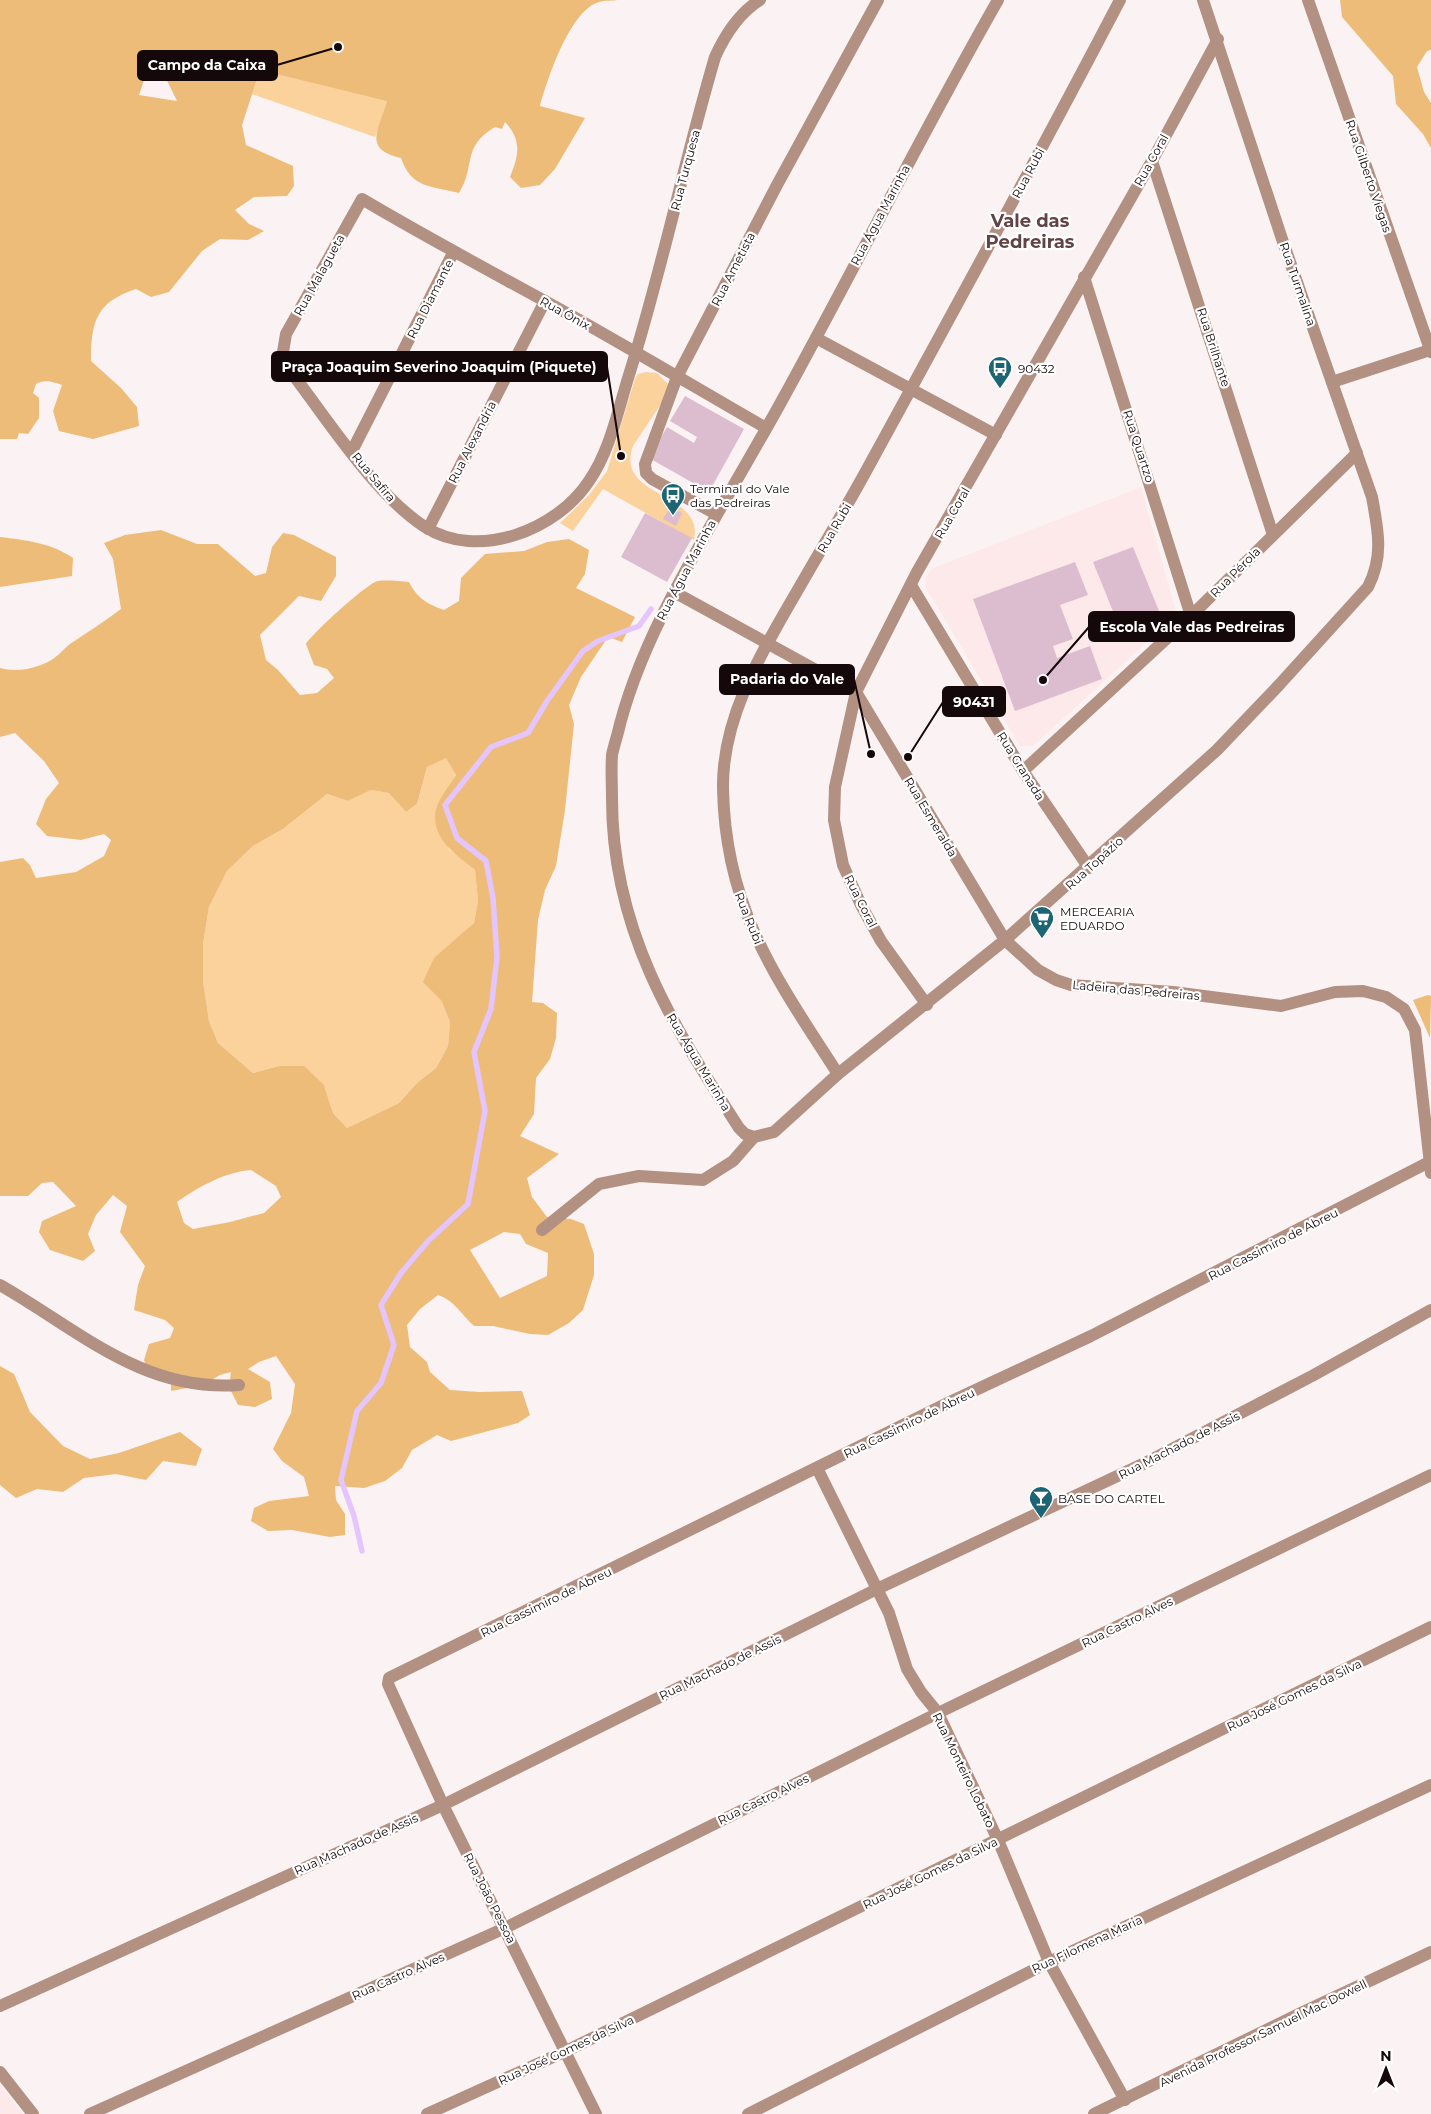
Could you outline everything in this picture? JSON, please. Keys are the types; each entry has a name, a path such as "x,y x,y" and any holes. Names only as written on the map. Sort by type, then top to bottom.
{"street":[{"name":"Rua Turquesa","path":"636,354 716,57 724,37 740,17 760,0"},
{"name":"Rua Ametista","path":"716,514 652,479 645,470 644,464 677,378 777,185 878,0"},
{"name":"Rua Água Marinha","path":"754,1137 745,1134 739,1128 710,1084 678,1031 642,959 622,891 612,826 612,755 630,688 652,634 716,514 816,338 895,187 998,0"},
{"name":"Rua Rubi","path":"838,1074 775,976 752,930 736,888 728,843 723,786 730,728 766,644 853,495 1120,0"},
{"name":"Rua Turmalina","path":"1203,0 1218,39 1282,239 1372,497 1379,551 1376,570"},
{"name":"Rua Gilberto Viegas","path":"1308,0 1312,20 1431,351"},
{"name":"Rua Coral","path":"927,1005 882,941 861,905 843,866 834,820 835,787 856,692 911,585 1152,161 1218,39"},
{"name":"Rua Brilhante","path":"1152,161 1273,535"},
{"name":"Rua Ônix","path":"362,199 453,253 544,301 766,428"},
{"name":"Rua Malagueta","path":"283,352 286,334 362,199"},
{"name":"Rua Diamante","path":"352,451 453,253"},
{"name":"Rua Quartzo","path":"1084,278 1192,616"},
{"name":"Rua Alexandria","path":"428,529 544,301"},
{"path":"816,338 996,435"},
{"path":"1332,382 1431,351"},
{"name":"Rua Safira","path":"283,352 288,368 384,492 405,513 428,529 455,538 485,541 505,539 534,528 562,511 577,497 599,465 636,354"},
{"name":"Rua Pérola","path":"1023,771 1192,616 1357,453"},
{"name":"Rua Topázio","path":"754,1137 774,1132 838,1074 927,1005 1089,868 1217,750 1368,587 1376,570"},
{"name":"Rua Granada","path":"911,585 1023,771 1089,868"},
{"path":"674,592 856,692"},
{"name":"Rua Esmeralda","path":"856,692 1005,940"},
{"name":"Ladeira das Pedreiras","path":"1005,940 1038,970 1056,980 1071,985 1174,992 1281,1006 1336,992 1363,991 1386,997 1404,1009 1415,1030 1430,1166"},
{"path":"542,1230 599,1184 639,1176 703,1180 733,1161 754,1137"},
{"name":"Rua Cassimiro de Abreu","path":"388,1680 392,1676 1099,1331 1430,1166"},
{"path":"0,1285 37,1306 99,1348 153,1373 185,1383 212,1387 239,1385"},
{"name":"Rua Machado de Assis","path":"0,2006 443,1805 877,1589 1145,1463 1312,1376 1431,1310"},
{"name":"Rua Monteiro Lobato","path":"817,1468 889,1613 908,1669 921,1692 938,1713 998,1840 1049,1962 1124,2100"},
{"name":"Rua Castro Alves","path":"90,2114 505,1928 938,1713 1431,1475"},
{"name":"Rua José Gomes da Silva","path":"427,2114 566,2051 1431,1627"},
{"name":"Rua João Pessoa","path":"388,1680 388,1684 443,1805 596,2114"},
{"name":"Rua Filomena Maria","path":"748,2114 1049,1962 1431,1784"},
{"name":"Avenida Professor Samuel Mac Dowell","path":"1094,2114 1431,1952"},
{"path":"0,2072 33,2114"}],"shaded area":[{"path":"0,0 618,0 601,1 588,8 569,32 561,47 540,106 585,118 555,169 540,185 521,188 510,177 517,155 517,148 514,135 505,122 502,129 495,127 484,134 477,142 459,193 423,184 410,175 401,158 381,149 377,143 376,136 387,101 260,70 242,125 246,145 293,166 294,186 287,196 254,197 235,210 249,224 264,231 248,240 220,239 202,251 169,292 151,297 136,289 112,300 98,315 92,335 91,361 121,388 137,407 139,426 93,439 59,431 53,411 62,385 46,381 36,384 33,393 39,398 39,418 28,434 19,433 17,439 0,439","holes":["154,54 177,101 139,95"]},
{"path":"285,0 423,0 375,137 252,94"},
{"path":"1340,0 1431,0 1431,50 1427,51 1417,67 1424,92 1431,103 1431,148 1423,134 1396,104 1393,76 1342,17"},
{"path":"646,372 657,373 669,385 663,401 633,446 631,463 636,476 647,486 686,512 694,524 694,540 603,489 573,531 560,523 589,495 607,471 635,379 638,374"},
{"path":"1141,487 1177,615 1033,746 1020,746 925,586 926,577 931,569"},
{"path":"161,530 197,544 218,544 255,576 266,573 272,547 283,533 294,535 336,557 336,576 321,601 299,596 260,635 266,660 278,670 300,695 317,693 334,678 327,669 314,665 306,644 329,620 363,590 378,581 409,582 423,600 444,610 459,601 461,578 485,554 524,551 547,542 569,539 589,550 585,574 576,588 635,617 622,642 608,637 581,677 569,705 574,724 565,810 556,866 545,890 538,920 532,1002 543,1003 557,1013 556,1038 550,1059 536,1078 534,1114 520,1136 559,1154 527,1178 532,1197 547,1217 571,1219 584,1224 594,1254 594,1275 583,1310 569,1323 548,1335 530,1334 493,1326 474,1326 453,1304 438,1295 420,1309 407,1325 410,1347 427,1362 430,1372 450,1390 479,1392 522,1391 530,1415 518,1423 451,1441 437,1435 412,1450 402,1468 385,1481 364,1488 335,1486 336,1500 345,1514 345,1535 330,1537 292,1530 268,1531 251,1521 254,1508 269,1501 309,1496 304,1477 282,1461 273,1449 291,1413 295,1384 276,1356 259,1362 248,1369 270,1382 272,1399 255,1407 238,1405 229,1387 231,1372 220,1375 203,1385 171,1391 171,1372 147,1370 144,1360 149,1344 170,1338 174,1328 165,1320 134,1310 138,1285 145,1266 120,1232 127,1206 113,1195 96,1215 88,1234 95,1251 83,1261 50,1250 39,1232 42,1221 76,1206 53,1182 42,1183 28,1196 0,1196 0,862 23,858 30,865 36,878 76,872 104,856 111,840 104,834 81,840 47,836 36,824 46,799 59,783 44,761 15,733 0,737 0,668 22,670 45,663 121,609 113,559 104,543 125,535","holes":["446,758 456,775 437,805 435,819 437,829 440,837 452,851 475,870 478,901 474,923 434,958 423,982 441,1000 450,1022 448,1046 436,1068 417,1083 399,1103 347,1128 333,1113 324,1085 304,1066 279,1066 253,1073 218,1043 209,1021 203,981 203,944 209,907 227,871 253,846 283,829 327,794 348,801 371,790 389,793 406,812 417,804 427,767","251,1170 276,1186 281,1197 264,1213 193,1229 184,1223 177,1202 212,1181 241,1171","504,1232 520,1234 526,1244 548,1253 547,1276 500,1298 470,1250"]},
{"path":"0,537 38,543 65,553 73,558 72,576 0,587"},
{"path":"446,757 456,775 436,808 449,849 475,870 478,901 474,923 464,933 441,1000 450,1022 448,1046 436,1068 417,1083 399,1103 347,1128 333,1113 324,1085 279,1066 253,1073 218,1043 209,1021 203,981 203,944 209,907 227,871 253,846 283,829 327,794 348,801 371,790 390,793 406,812 417,804 427,767"},
{"path":"1428,995 1431,996 1430,1038 1413,1000"},
{"path":"0,1366 14,1374 30,1412 63,1446 90,1459 119,1453 180,1432 202,1449 196,1466 163,1461 146,1480 116,1474 84,1478 63,1492 37,1489 16,1498 0,1485"},
{"path":"0,2085 23,2114 0,2114"}],"building":[{"path":"685,396 744,429 709,492 649,458 667,427 694,443 697,437 670,421"},
{"name":"Terminal do Vale das Pedreiras","path":"670,507 682,513 676,526 663,519"},
{"path":"645,513 692,538 667,582 621,557"},
{"path":"1133,547 1163,621 1123,636 1093,562"},
{"path":"1075,562 1088,595 1060,605 1073,639 1053,646 1057,658 1090,646 1102,679 1015,711 973,599"}],"waterway":[{"path":"362,1551 354,1516 341,1480 357,1411 381,1383 394,1345 381,1305 401,1273 428,1241 468,1204 485,1111 474,1052 491,1009 497,957 493,898 486,861 457,838 445,805 491,747 528,733 547,701 583,651 598,641 639,626 651,609"}],"place":[{"name":"Campo da Caixa","path":"338,47"},
{"name":"90432","path":"1000,389"},
{"name":"Praça Joaquim Severino Joaquim (Piquete)","path":"621,456"},
{"name":"Terminal do Vale das Pedreiras","path":"673,516"},
{"name":"Escola Vale das Pedreiras","path":"1043,680"},
{"name":"Padaria do Vale","path":"871,754"},
{"name":"90431","path":"908,757"},
{"name":"MERCEARIA EDUARDO","path":"1042,939"},
{"name":"BASE DO CARTEL","path":"1041,1519"}],"district":[{"name":"Vale das Pedreiras","path":"1030,231"}]}
